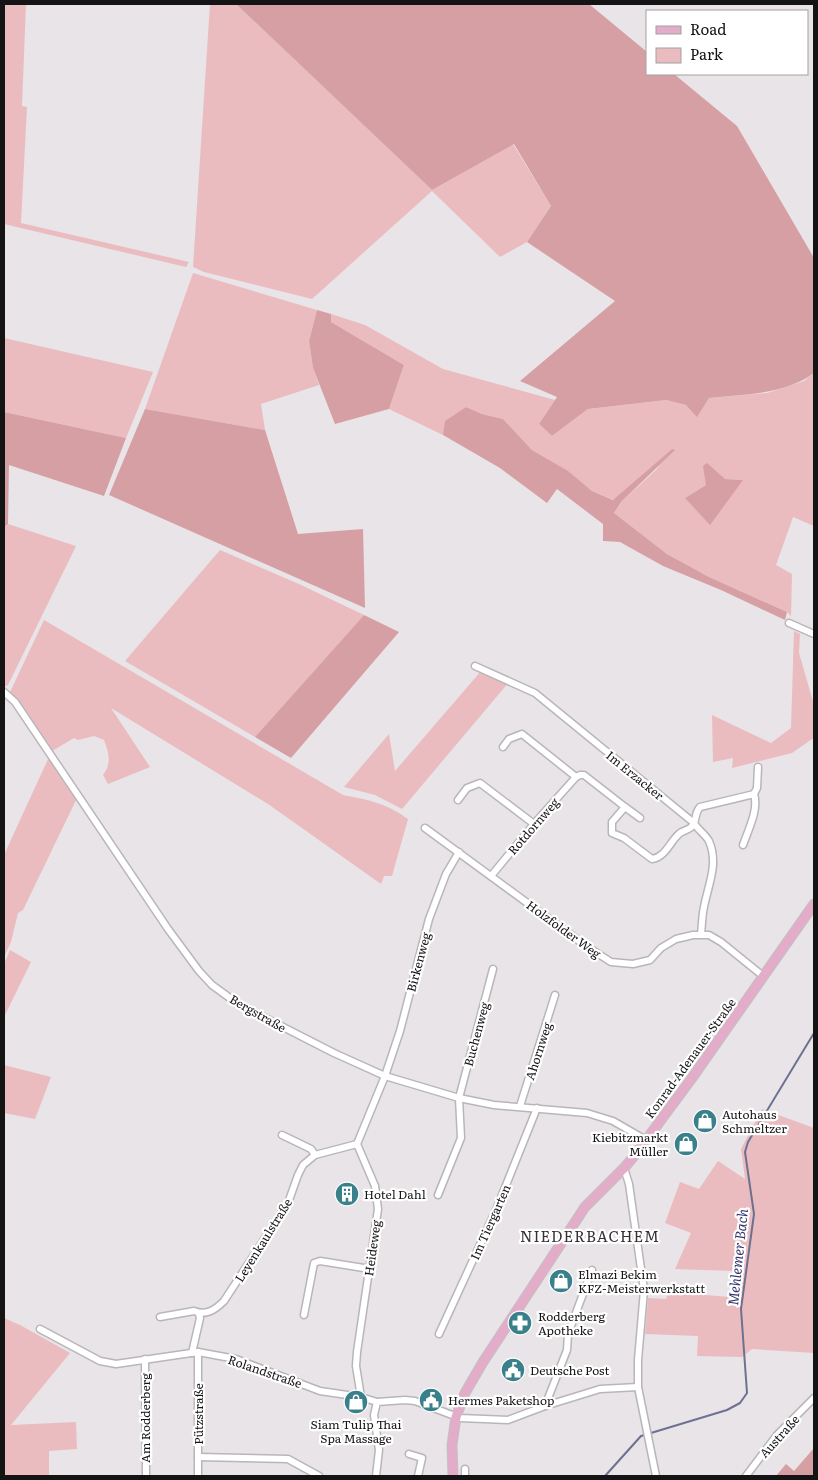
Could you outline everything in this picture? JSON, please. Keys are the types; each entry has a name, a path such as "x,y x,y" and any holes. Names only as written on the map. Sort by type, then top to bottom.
{"main road":[{"name":"Konrad-Adenauer-Straße","path":"453,1476 452,1445 456,1417 465,1393 483,1362 585,1207 624,1168 646,1140 814,904"}],"street":[{"path":"788,623 814,634"},
{"name":"Im Erzacker","path":"475,666 535,693 694,823 709,842 714,865 703,909 701,934"},
{"name":"Bergstraße","path":"4,692 15,702 168,929 199,971 212,985 238,1004 334,1053 385,1076 459,1098 494,1105 588,1113 613,1121 646,1140"},
{"path":"503,747 509,739 522,734 576,776 584,775 640,818"},
{"path":"743,845 755,809 756,800 754,794 757,788 758,767"},
{"name":"Rotdornweg","path":"491,876 576,776"},
{"path":"458,800 467,788 480,783 534,824"},
{"path":"625,807 612,822 612,834 624,838 652,859 661,856 681,833 689,829 694,823 695,813 700,807 754,794"},
{"name":"Holzfolder Weg","path":"425,828 586,946 611,962 633,964 650,960 661,948 676,939 701,934"},
{"name":"Birkenweg","path":"385,1076 400,1031 429,919 446,874 459,852"},
{"path":"701,934 708,935 721,942 763,976"},
{"name":"Buchenweg","path":"438,1195 461,1138 459,1098 493,970"},
{"name":"Ahornweg","path":"520,1106 556,995"},
{"path":"282,1135 311,1149 315,1155 357,1144 385,1076"},
{"name":"Im Tiergarten","path":"439,1334 496,1210 537,1108"},
{"name":"Heideweg","path":"357,1144 375,1186 378,1209 357,1352 356,1366 361,1398"},
{"name":"Leyenkaulstraße","path":"160,1317 194,1311 199,1314 211,1312 224,1301 288,1203 300,1169 315,1155"},
{"path":"624,1168 629,1184 644,1290 638,1360 638,1387 656,1476"},
{"path":"304,1315 314,1263 320,1261 370,1269"},
{"path":"545,1406 567,1350 568,1334 592,1270"},
{"path":"195,1353 199,1314"},
{"name":"Rolandstraße","path":"40,1329 100,1361 116,1364 195,1353 236,1359 320,1391 377,1402"},
{"name":"Pützstraße","path":"195,1353 198,1476"},
{"name":"Am Rodderberg","path":"145,1359 146,1476"},
{"path":"376,1476 379,1450 374,1415 377,1402 414,1401 456,1417 508,1420 545,1406 600,1390 638,1387"},
{"name":"Austraße","path":"746,1476 777,1435 814,1398"},
{"path":"409,1454 422,1458 418,1476"},
{"path":"198,1457 288,1459 319,1476"},
{"path":"465,1468 466,1476"}],"green space":[{"path":"4,4 26,4 22,106 27,107 21,223 189,262 186,267 4,224"},
{"path":"210,4 236,4 432,190 513,144 551,206 527,242 500,257 432,191 312,299 204,272 193,267"},
{"path":"193,273 317,310 309,341 313,368 319,385 261,404 265,430 145,409"},
{"path":"331,314 365,325 443,369 555,400 539,424 552,436 588,409 666,400 686,405 709,398 767,393 804,381 814,373 814,526 793,517 776,565 792,574 791,616 787,612 709,577 667,554 614,513 621,502 656,470 672,449 614,500 592,491 567,471 532,450 503,419 482,414 466,407 446,421 443,435 389,409 404,365 331,322","holes":["725,479 743,480 685,498 706,485"]},
{"path":"4,338 153,372 126,438 4,412"},
{"path":"8,524 76,546 8,685 4,687 4,527"},
{"path":"220,550 299,584 364,615 255,737 125,661"},
{"path":"44,620 343,795 377,803 392,809 408,819 392,876 384,876 381,884 268,804 111,708 150,767 108,784 103,775 109,762 104,740 94,736 78,740 74,738 52,751 10,692"},
{"path":"794,631 800,634 799,653 814,705 814,740 812,739 792,753 732,768 733,758 713,762 712,715 771,743 791,728"},
{"path":"482,670 509,682 402,809 375,795 344,787 389,734 395,771"},
{"path":"49,757 77,798 23,910 18,913 11,942 4,957 4,855"},
{"path":"10,950 31,962 4,1017 4,964"},
{"path":"4,1065 51,1077 35,1119 4,1113"},
{"path":"762,1109 814,1128 814,1353 752,1349 742,1357 697,1356 698,1336 645,1334 648,1298 666,1299 668,1292 730,1297 733,1271 675,1269 691,1233 665,1223 680,1182 699,1189 718,1161 745,1179 741,1149"},
{"path":"4,1318 70,1353 11,1425 76,1422 77,1449 49,1451 49,1476 4,1476"}],"shaded area":[{"path":"236,4 589,4 646,51 646,75 675,75 737,126 814,258 814,373 790,386 777,390 709,398 697,417 686,405 666,400 588,409 552,436 539,424 557,397 520,381 615,301 527,242 551,206 514,144 432,190"},
{"path":"317,310 331,314 331,322 404,365 389,409 335,424 313,368 309,341"},
{"path":"466,407 482,414 503,419 532,450 568,471 592,491 613,500 672,449 675,450 621,502 614,513 667,554 709,577 787,612 785,620 721,590 663,566 620,542 603,541 603,524 557,489 547,503 500,468 443,435 445,421"},
{"path":"145,409 265,430 298,534 363,529 365,608 109,495"},
{"path":"4,412 126,438 104,496 9,465 8,524 4,527"},
{"path":"707,463 725,479 743,480 710,525 685,498 706,485 703,466"},
{"path":"364,615 399,632 291,758 255,737"},
{"path":"814,1448 814,1476 776,1476 786,1464 794,1471"}],"waterway":[{"name":"Mehlemer Bach","path":"605,1476 641,1436 727,1410 740,1403 747,1393 741,1309 754,1214 745,1152 748,1142 814,1033"}],"place":[{"name":"Autohaus Schmeltzer","path":"705,1121"},
{"name":"Kiebitzmarkt Müller","path":"686,1144"},
{"name":"Hotel Dahl","path":"347,1194"},
{"name":"Elmazi Bekim KFZ-Meisterwerkstatt","path":"561,1281"},
{"name":"Rodderberg Apotheke","path":"520,1323"},
{"name":"Deutsche Post","path":"513,1370"},
{"name":"Hermes Paketshop","path":"431,1400"},
{"name":"Siam Tulip Thai Spa Massage","path":"356,1402"}],"district":[{"name":"NIEDERBACHEM","path":"590,1235"}]}
